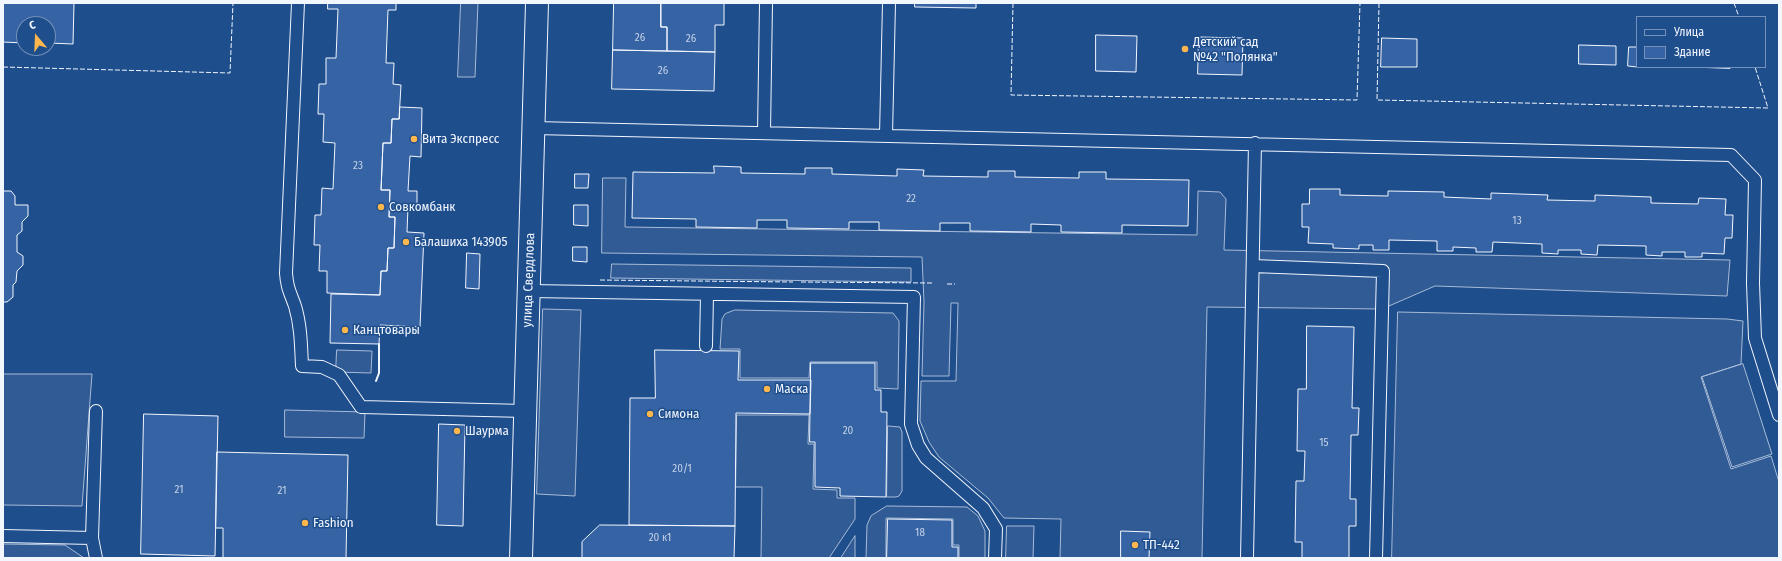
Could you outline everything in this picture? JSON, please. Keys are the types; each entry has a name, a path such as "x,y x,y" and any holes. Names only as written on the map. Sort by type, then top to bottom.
{"main road":[{"name":"улица Свердлова","path":"521,558 537,3"}],"lane":[{"path":"298,3 286,273 287,288 295,306 301,337 302,366 322,367 339,375 361,407 525,411"},
{"path":"764,132 766,3"},
{"path":"886,135 888,3"},
{"path":"534,128 1732,155 1755,180 1753,283 1755,338 1779,415"},
{"path":"1247,558 1255,144"},
{"path":"1253,266 1383,271 1376,558"},
{"path":"529,291 707,295 914,297 911,424 918,445 926,458 983,508 996,529 995,558"},
{"path":"706,346 707,295"},
{"path":"96,411 92,538 96,558"},
{"path":"3,536 92,538"}],"shaded area":[{"path":"461,3 478,3 475,77 458,77"},
{"path":"603,178 626,178 625,227 1197,235 1198,191 1220,192 1226,199 1224,250 1730,260 1727,296 1435,286 1382,309 1207,307 1202,558 1060,558 1061,519 1004,518 988,498 939,457 929,442 920,421 921,381 956,381 958,303 951,303 949,376 922,376 924,302 922,257 602,253"},
{"path":"612,264 911,268 911,282 611,278"},
{"path":"543,309 581,310 575,496 537,494"},
{"path":"735,310 893,313 899,321 898,389 877,388 877,362 810,362 809,378 740,378 740,349 720,349 722,319 725,314"},
{"path":"1398,312 1727,319 1743,321 1741,364 1701,377 1731,469 1771,456 1779,482 1779,558 1392,558"},
{"path":"337,350 372,351 371,373 336,372"},
{"path":"1743,364 1772,454 1732,467 1702,377"},
{"path":"3,374 92,374 82,506 3,505"},
{"path":"285,410 365,412 364,438 285,437"},
{"path":"737,415 809,415 808,444 814,444 813,489 837,490 837,498 855,498 855,519 829,558 761,558 762,487 736,487"},
{"path":"888,426 900,427 902,432 902,491 899,496 896,497 887,497"},
{"path":"887,506 967,507 978,516 985,531 985,558 959,558 959,545 953,545 953,519 886,518 886,558 866,558 867,525 871,516"},
{"path":"1007,526 1034,526 1033,558 1006,558"},
{"path":"855,536 855,558 841,558"},
{"path":"3,544 65,545 84,558 3,558"}],"building":[{"path":"3,3 74,3 73,44 56,43 56,16 16,16 16,43 3,42"},
{"path":"328,3 396,3 396,10 388,10 386,63 394,63 393,84 401,85 399,119 392,119 391,143 383,143 381,190 390,190 389,217 395,217 394,248 388,248 387,271 381,271 380,295 327,293 327,271 319,271 320,245 314,245 315,215 321,215 322,188 333,189 335,143 323,142 324,114 318,114 319,84 326,84 326,58 336,58 338,9 328,9"},
{"path":"614,3 661,3 661,27 667,27 667,51 613,50"},
{"path":"661,3 724,3 724,25 715,25 715,52 667,51 667,27 661,27"},
{"path":"915,3 976,3 976,8 915,7"},
{"path":"1096,35 1137,36 1136,72 1096,71"},
{"path":"1199,37 1243,38 1242,75 1198,74"},
{"path":"1382,38 1417,39 1417,67 1381,67"},
{"path":"1579,45 1616,46 1616,65 1579,64"},
{"path":"1629,47 1636,47 1636,67 1628,66"},
{"path":"613,50 715,52 714,91 612,89"},
{"path":"400,107 422,108 421,157 410,156 408,191 417,191 417,207 408,207 407,232 424,233 420,327 380,325 379,344 330,343 331,294 380,295 381,271 387,271 388,248 394,248 395,217 389,217 390,190 381,190 383,143 391,143 392,119 399,119"},
{"path":"714,166 741,167 741,173 805,174 805,168 832,168 832,174 897,176 897,169 924,170 923,176 988,177 988,171 1015,171 1015,177 1079,178 1079,172 1106,172 1106,179 1189,180 1188,226 1122,225 1122,233 1061,232 1061,225 1031,224 1031,232 970,231 970,223 940,223 940,231 879,230 879,222 849,222 849,229 787,228 787,220 757,220 757,228 696,227 696,219 632,218 633,172 714,173"},
{"path":"575,174 589,174 588,188 575,188"},
{"path":"1310,189 1340,189 1340,195 1388,196 1388,191 1444,192 1444,197 1491,199 1491,193 1548,195 1547,200 1595,201 1595,195 1651,197 1651,203 1698,204 1699,198 1726,199 1725,215 1733,215 1732,238 1725,238 1724,254 1702,253 1702,257 1685,257 1685,252 1662,252 1662,256 1646,255 1646,246 1598,245 1597,255 1581,254 1581,250 1558,250 1558,254 1542,253 1542,244 1493,242 1492,252 1476,252 1476,248 1453,247 1453,251 1437,251 1437,241 1389,240 1389,250 1373,250 1373,245 1359,245 1359,249 1333,248 1333,244 1308,243 1309,227 1302,227 1302,204 1309,204"},
{"path":"3,191 11,191 15,196 15,205 28,205 28,216 22,222 22,231 17,235 17,252 23,256 23,265 17,271 16,282 13,285 13,297 7,302 3,302"},
{"path":"574,205 588,205 588,226 574,225"},
{"path":"573,247 587,247 587,262 573,261"},
{"path":"467,253 480,254 479,289 466,288"},
{"path":"1307,326 1354,327 1352,408 1359,408 1358,435 1351,435 1350,499 1356,499 1356,526 1349,526 1349,558 1302,558 1302,542 1295,542 1296,481 1304,481 1305,451 1297,451 1298,389 1306,389"},
{"path":"655,350 739,351 738,380 811,380 810,414 736,413 735,526 629,525 630,398 655,398"},
{"path":"811,363 875,363 875,390 881,390 881,412 887,412 886,497 840,496 840,488 815,487 815,442 810,442"},
{"path":"144,414 218,416 215,556 141,554"},
{"path":"439,424 465,425 463,526 437,525"},
{"path":"217,452 348,455 346,558 223,558 223,528 216,528"},
{"path":"888,519 952,520 952,547 958,547 958,558 887,558"},
{"path":"600,525 735,526 734,558 582,558 582,542"},
{"name":"ТП-442","path":"1121,531 1150,532 1149,558 1121,558"}],"fence":[{"path":"3,67 230,73 233,3"},
{"path":"1013,3 1011,95 1357,100 1360,3"},
{"path":"1379,3 1377,100 1768,108 1755,68"},
{"path":"1734,3 1739,16"},
{"path":"600,280 793,282"},
{"path":"801,282 932,283"},
{"path":"947,284 955,284"}],"wall":[{"path":"376,381 379,373 379,344"}],"place":[{"name":"Детский сад №42 \"Полянка\"","path":"1185,49"},
{"name":"Вита Экспресс","path":"414,139"},
{"name":"Совкомбанк","path":"381,207"},
{"name":"Балашиха 143905","path":"406,242"},
{"name":"Канцтовары","path":"345,330"},
{"name":"Маска","path":"767,389"},
{"name":"Симона","path":"650,414"},
{"name":"Шаурма","path":"457,431"},
{"name":"Fashion","path":"305,523"},
{"name":"ТП-442","path":"1135,545"}]}
